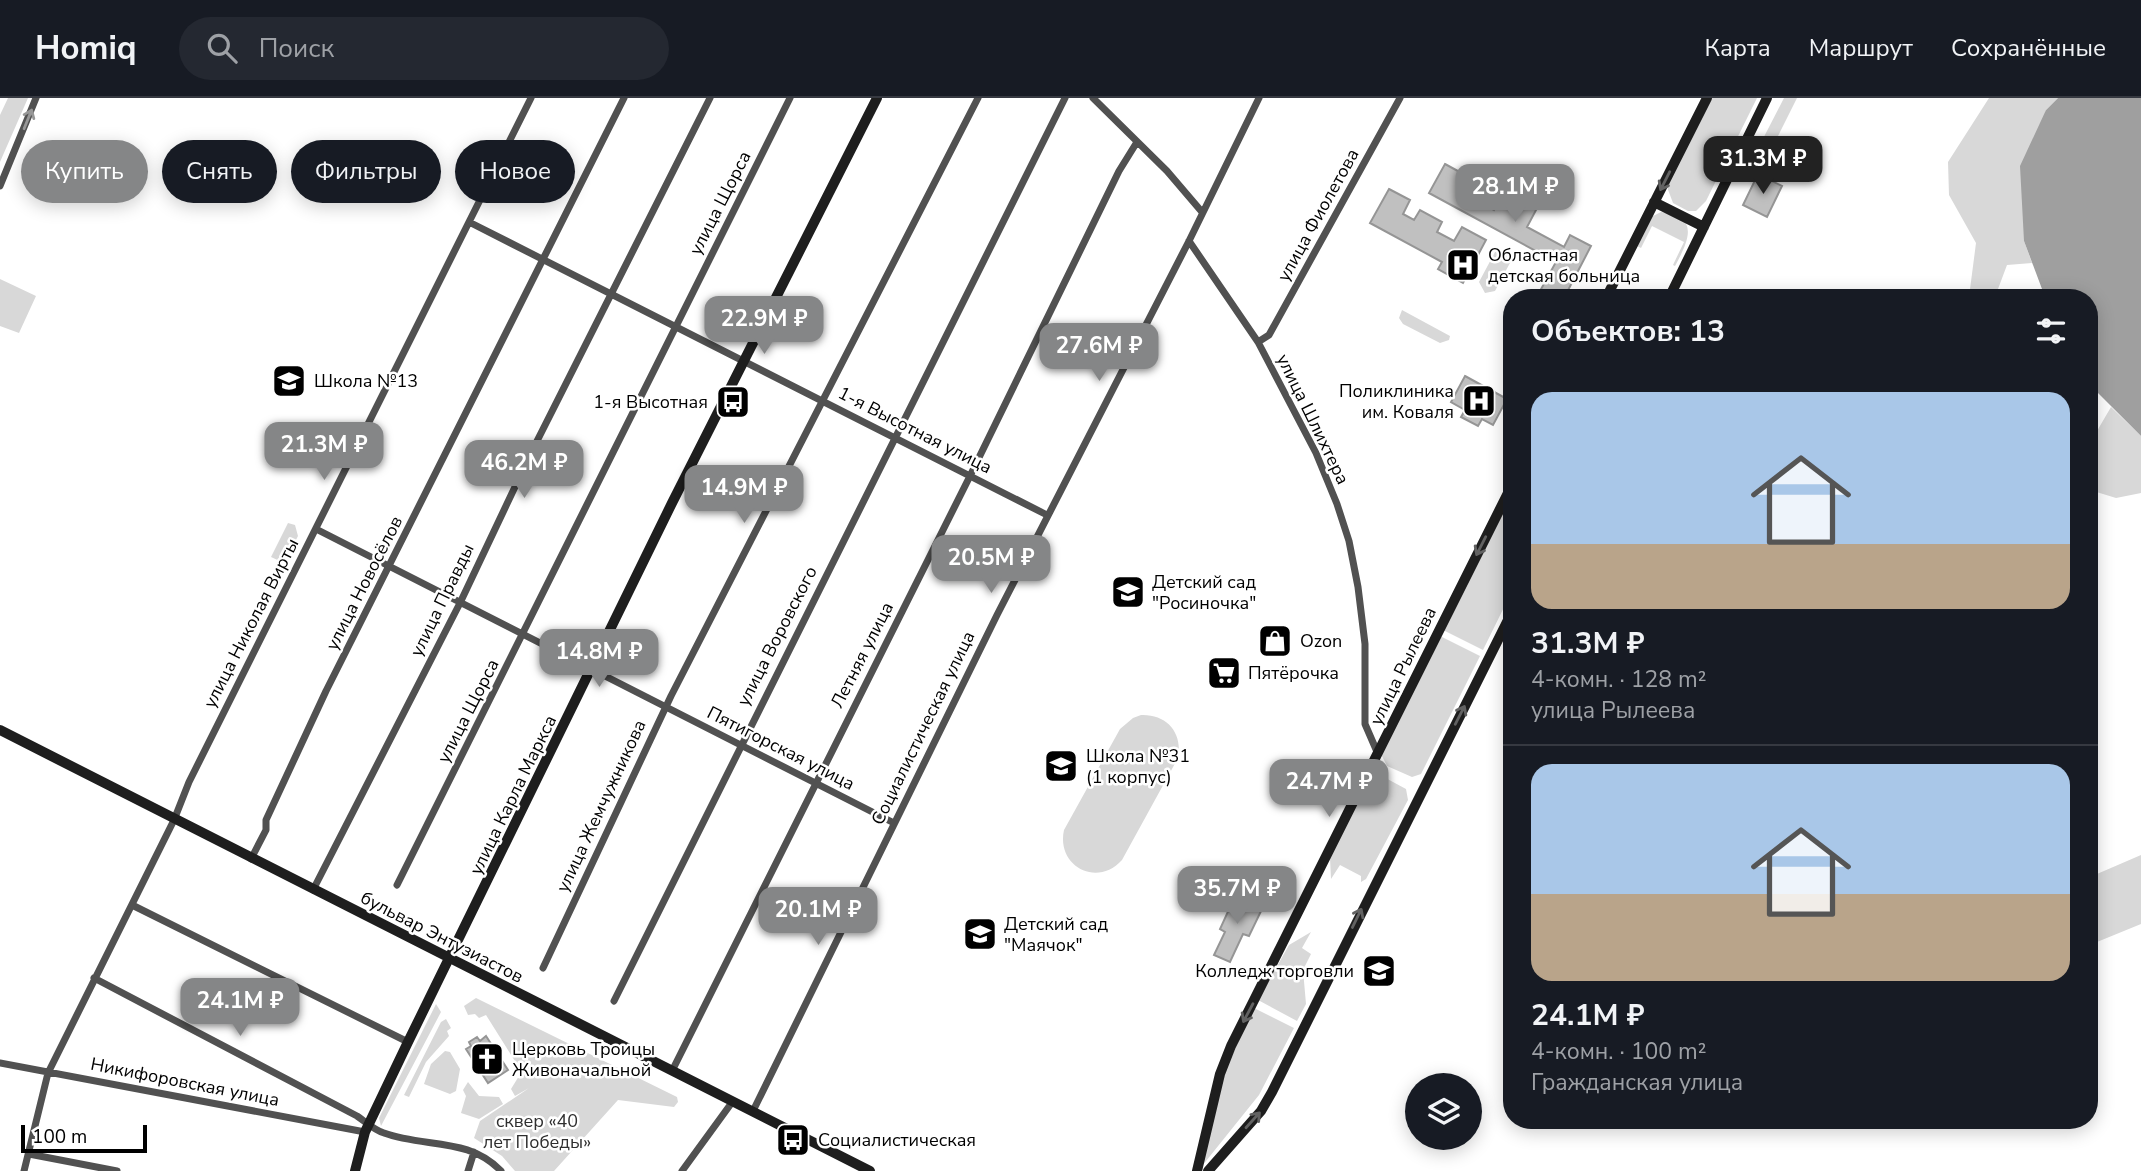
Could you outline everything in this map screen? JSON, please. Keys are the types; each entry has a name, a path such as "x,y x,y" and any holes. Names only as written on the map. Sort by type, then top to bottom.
{"main road":[{"name":"улица Карла Маркса","path":"355,1171 367,1128 408,1042 877,98"},
{"path":"1610,289 1707,98"},
{"path":"1673,289 1767,98"},
{"path":"1654,202 1704,227"},
{"name":"улица Рылеева","path":"1197,1171 1220,1073 1231,1046 1503,503"},
{"path":"1208,1171 1261,1111 1272,1092 1503,630"},
{"name":"бульвар Энтузиастов","path":"0,730 870,1171"}],"street":[{"path":"0,186 36,98"},
{"name":"улица Николая Вирты","path":"24,1171 48,1073 174,820 189,782 531,98"},
{"name":"улица Новосёлов","path":"251,859 266,830 266,820 326,691 624,98"},
{"name":"улица Правды","path":"313,890 460,603 532,451 710,98"},
{"name":"улица Щорса","path":"397,886 790,98"},
{"name":"улица Жемчужникова","path":"543,968 665,707 978,98"},
{"name":"улица Воровского","path":"614,1001 1065,98"},
{"path":"1093,98 1167,171 1202,212"},
{"name":"Социалистическая улица","path":"752,1111 1047,515 1189,242 1259,98"},
{"name":"улица Фиолетова","path":"1258,342 1269,335 1400,98"},
{"name":"Летняя улица","path":"672,1071 1119,172 1137,142"},
{"name":"1-я Высотная улица","path":"469,222 1047,515"},
{"name":"улица Шлихтера","path":"1189,242 1258,342 1316,453 1349,541 1359,587 1365,644 1365,724 1378,754"},
{"name":"Пятигорская улица","path":"316,528 894,823"},
{"path":"132,905 408,1042"},
{"path":"94,978 357,1115 367,1128 484,1155 501,1171"},
{"name":"Никифоровская улица","path":"0,1063 367,1128"},
{"path":"682,1171 733,1101"},
{"path":"468,1171 474,1152"},
{"path":"29,1154 117,1171"}],"green space":[{"path":"8,98 28,98 0,162 0,115"},
{"path":"1710,98 1757,98 1706,201 1696,211 1688,211 1673,203 1667,187"},
{"path":"1784,98 1797,98 1762,168 1751,162"},
{"path":"1989,98 2058,98 2046,110 2024,241 2032,263 2007,265 1998,289 1970,289 1976,243 1949,195 1948,162"},
{"path":"1661,212 1674,214 1682,219 1688,232 1675,266 1673,265 1684,242 1652,226 1641,248 1637,246 1651,217"},
{"path":"1501,249 1509,254 1511,261 1495,291 1485,293 1479,282 1495,252"},
{"path":"0,279 36,296 19,333 0,326"},
{"path":"1402,310 1450,336 1449,340 1440,343 1403,324 1399,318"},
{"path":"2111,407 2141,436 2141,493 2116,498 2098,492 2098,429"},
{"path":"1503,511 1503,609 1483,650 1443,630"},
{"path":"288,523 295,525 298,536 284,563 271,557"},
{"path":"1440,636 1480,656 1421,774 1412,777 1387,766 1381,754"},
{"path":"1141,715 1158,718 1171,727 1178,741 1178,758 1122,860 1101,872 1081,869 1072,863 1066,854 1064,830 1120,729"},
{"path":"1380,775 1406,789 1408,800 1366,879 1361,882 1361,876 1340,865 1331,879 1330,858 1369,778"},
{"path":"2141,855 2141,924 2098,942 2098,874"},
{"path":"1311,932 1302,948 1311,954 1303,970 1306,1004 1297,1021 1258,1000 1289,945"},
{"name":"cквер «40 лет Победы»","path":"476,998 677,1097 678,1102 674,1107 618,1100 554,1171 515,1171 502,1156 474,1138 480,1121 529,1088 515,1096 511,1089 519,1076 518,1066 486,1015 479,1018 475,1014 468,1015 464,1006"},
{"path":"436,1004 441,1012 381,1126 379,1118"},
{"path":"1254,1008 1294,1028 1259,1095 1198,1171 1225,1071"},
{"path":"446,1019 451,1028 447,1031 449,1036 426,1062 409,1097 404,1095 441,1022"},
{"path":"445,1051 450,1052 460,1069 456,1091 450,1094 424,1084 431,1064"},
{"path":"468,1082 479,1096 499,1097 503,1104 479,1119 461,1113 466,1096 463,1090"}],"shaded area":[{"path":"2058,98 2141,98 2141,436 2098,393 2098,289 2042,289 2024,241 2020,166 2046,110"}],"building":[{"path":"1445,164 1478,182 1470,196 1494,210 1511,178 1544,195 1527,227 1564,247 1570,235 1591,246 1569,289 1541,289 1556,262 1429,193"},
{"path":"1758,174 1782,186 1767,217 1743,205"},
{"path":"1389,189 1410,200 1403,214 1414,220 1420,210 1442,222 1437,232 1454,241 1462,227 1486,240 1463,283 1438,269 1442,262 1370,223"},
{"name":"Поликлиника им. Коваля","path":"1465,376 1503,397 1503,406 1493,425 1482,419 1478,426 1461,417 1465,410 1451,402"},
{"path":"1236,894 1263,907 1249,936 1243,934 1230,962 1214,955 1225,932 1220,929"},
{"name":"Церковь Троицы Живоначальной","path":"486,1036 508,1070 488,1083 466,1049 471,1046 469,1042 477,1037 480,1041"}],"place":[{"name":"Областная детская больница","path":"1463,265"},
{"name":"Школа №13","path":"289,381"},
{"name":"Поликлиника им. Коваля","path":"1479,401"},
{"name":"1-я Высотная","path":"733,402"},
{"name":"Детский сад \"Росиночка\"","path":"1128,592"},
{"name":"Ozon","path":"1275,641"},
{"name":"Пятёрочка","path":"1224,673"},
{"name":"Школа №31 (1 корпус)","path":"1061,766"},
{"name":"Детский сад \"Маячок\"","path":"980,934"},
{"name":"Колледж торговли","path":"1379,971"},
{"name":"Церковь Троицы Живоначальной","path":"487,1059"},
{"name":"Социалистическая","path":"793,1140"}]}
